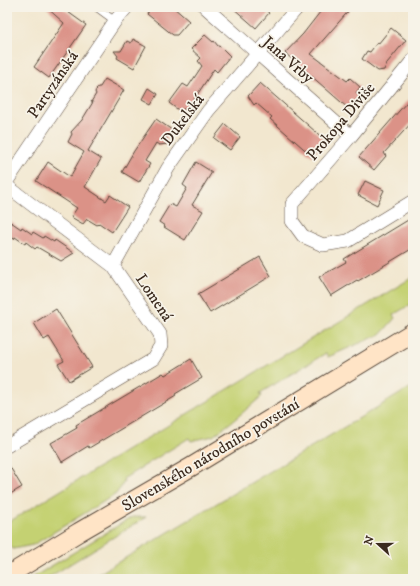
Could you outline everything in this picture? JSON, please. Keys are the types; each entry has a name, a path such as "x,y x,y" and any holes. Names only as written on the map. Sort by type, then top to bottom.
{"street":[{"name":"Partyzánská","path":"7,181 115,21 127,7"},
{"name":"Jana Vrby","path":"205,7 351,136"},
{"name":"Dukelská","path":"113,266 168,168 208,111 298,7"},
{"name":"Prokopa Diviše","path":"413,60 351,136 292,204 292,221 303,236 323,245 348,241 413,201"},
{"name":"Lomená","path":"7,186 113,266 160,334 161,346 153,359 7,446"},
{"name":"Slovenského národního povstání","path":"7,576 191,467 413,332"}],"lane":[{"path":"96,7 115,21"}],"green space":[{"path":"413,277 413,303 393,315 395,318 381,334 328,357 326,353 260,393 262,396 213,436 191,441 189,438 123,479 124,482 116,494 33,545 13,549 10,546 7,548 7,523"},
{"path":"413,386 413,579 90,579"},
{"path":"132,517 146,517 46,579 30,579"}],"building":[{"path":"46,7 61,7 86,25 49,78 34,67 64,23"},
{"path":"152,7 173,7 189,21 177,35 173,35 147,14"},
{"path":"232,7 262,7 269,13 256,28"},
{"path":"324,7 352,7 311,54 347,81 350,78 360,87 356,93 360,96 349,109 285,53 303,34"},
{"path":"391,28 406,40 387,63 384,70 378,71 362,59 367,51 370,52"},
{"path":"205,35 230,56 217,72 214,69 191,104 193,110 183,109 181,112 169,103 183,84 188,87 202,66 198,61 201,58 191,49"},
{"path":"133,39 146,46 134,68 117,58 118,56 114,51 121,51 127,41 131,43"},
{"path":"105,79 124,90 88,151 101,159 85,187 106,201 110,195 128,207 112,232 99,223 97,225 87,219 83,224 71,217 77,208 36,181 48,162 70,177 84,152 68,142 72,134 71,132 82,120 93,102 91,102 96,94 95,92"},
{"path":"260,83 325,140 312,156 270,119 272,117 256,103 254,105 248,96"},
{"path":"149,88 158,94 152,104 143,99"},
{"path":"413,95 413,121 384,153 386,156 374,170 359,157"},
{"path":"156,119 172,130 166,138 168,144 159,145 156,143 145,161 150,164 139,182 122,172 134,151"},
{"path":"225,124 240,137 230,150 214,138"},
{"path":"196,162 212,172 192,205 203,211 185,240 164,227 165,226 159,222 170,204 176,207 187,188 183,185"},
{"path":"365,181 384,190 377,205 358,195"},
{"path":"413,217 413,248 331,296 319,277 346,262 344,259"},
{"path":"11,222 32,234 33,232 43,238 44,236 54,242 55,240 74,253 61,261 37,247 35,249 26,242 25,244 15,237 14,239 7,234 7,229"},
{"path":"260,257 271,276 210,313 198,294"},
{"path":"56,309 92,367 69,381 58,364 64,361 49,337 44,340 34,323"},
{"path":"191,359 202,378 175,394 176,396 89,448 88,446 62,462 51,443 77,428 76,425 163,373 165,375"},
{"path":"7,462 22,487 7,496"}]}
